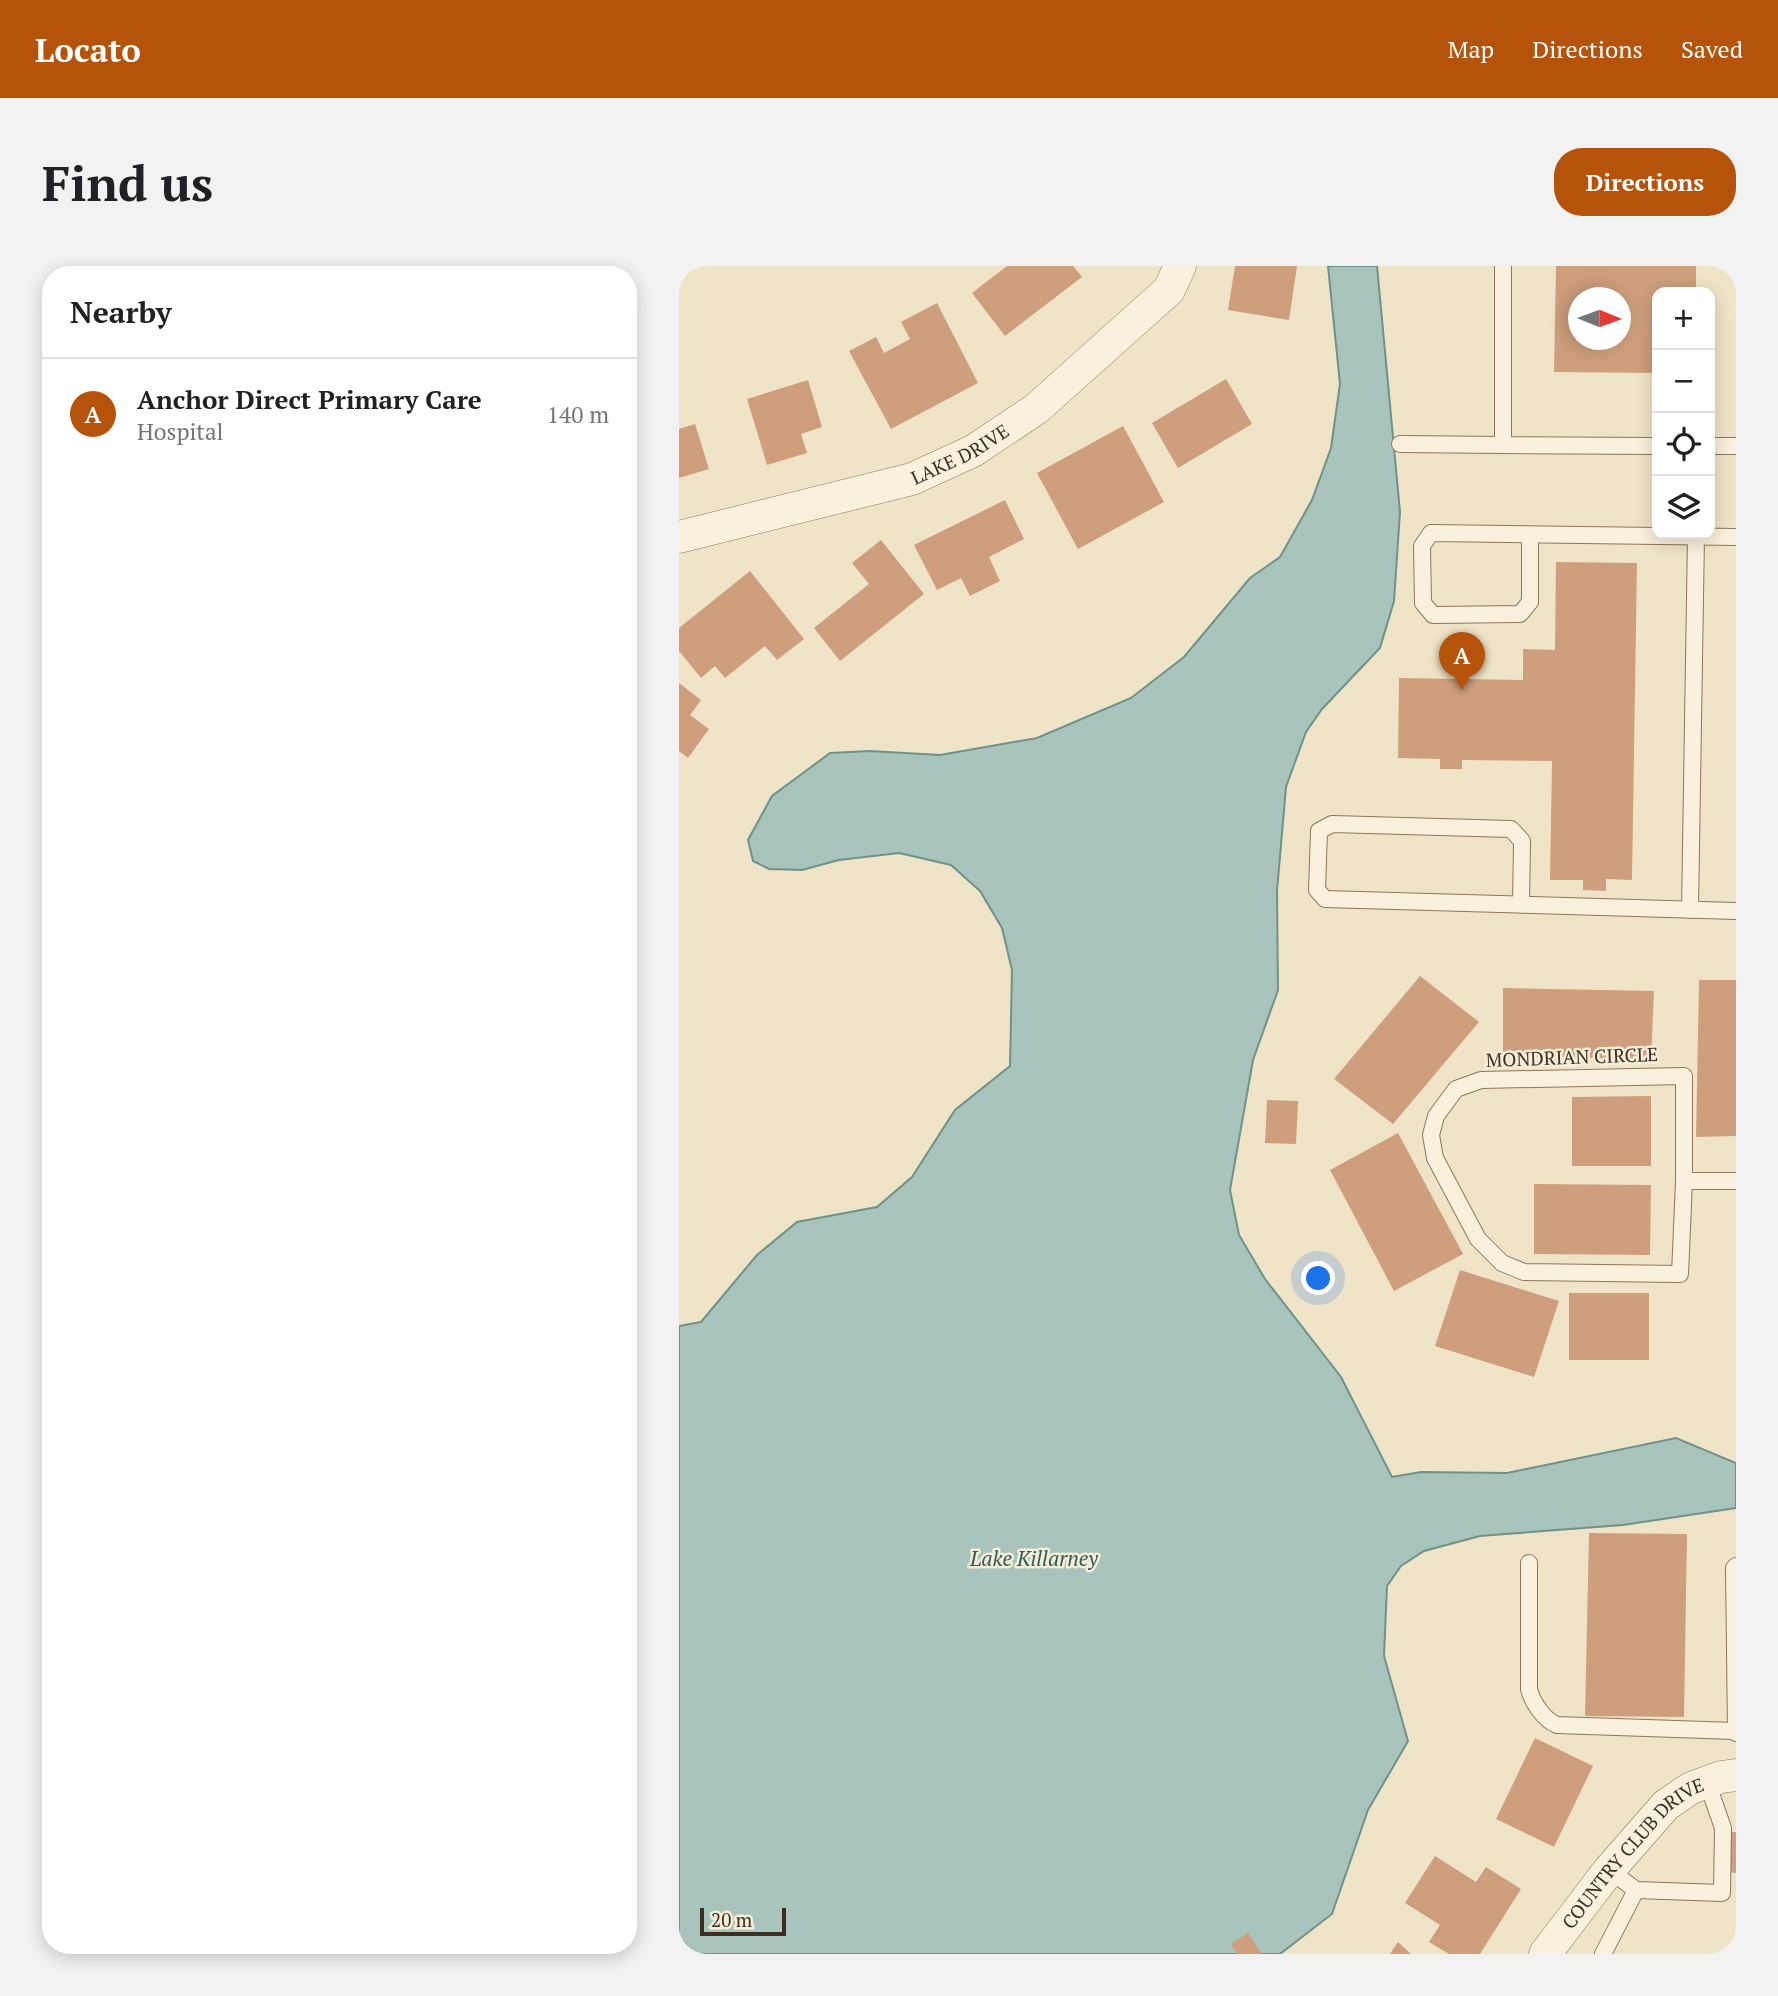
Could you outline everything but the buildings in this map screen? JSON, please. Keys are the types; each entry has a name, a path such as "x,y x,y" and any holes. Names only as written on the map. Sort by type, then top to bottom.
{"street":[{"name":"LAKE DRIVE","path":"679,537 912,479 973,451 1036,410 1169,290 1180,266"},
{"name":"COUNTRY CLUB DRIVE","path":"1545,1954 1609,1870 1666,1805 1691,1788 1721,1779"}],"lane":[{"path":"1503,266 1503,445"},
{"path":"1400,444 1652,446"},
{"path":"1715,446 1736,446"},
{"path":"1530,535 1529,602 1520,614 1433,615 1423,603 1422,546 1431,533 1652,536"},
{"path":"1715,536 1736,537"},
{"path":"1690,910 1696,539"},
{"path":"1521,905 1521,841 1511,829 1332,824 1319,831 1317,890 1325,899 1521,905 1690,910 1736,911"},
{"name":"MONDRIAN CIRCLE","path":"1684,1076 1684,1181 1680,1274 1524,1272 1502,1263 1478,1239 1435,1158 1431,1135 1436,1116 1456,1089 1481,1080 1684,1076"},
{"path":"1684,1181 1736,1181"},
{"path":"1529,1563 1529,1689 1531,1699 1551,1723 1736,1732 1736,1566"},
{"path":"1609,1870 1636,1891 1722,1893 1721,1779"},
{"path":"1603,1954 1636,1891"}],"water":[{"name":"Lake Killarney","path":"1328,266 1377,266 1400,512 1394,601 1380,648 1322,709 1306,732 1286,787 1277,891 1278,990 1253,1060 1230,1190 1239,1235 1265,1279 1341,1377 1392,1477 1421,1472 1507,1473 1676,1438 1736,1463 1736,1508 1623,1525 1480,1536 1424,1551 1401,1566 1387,1586 1384,1656 1408,1741 1368,1810 1332,1914 1280,1954 679,1954 679,1326 701,1322 757,1255 797,1222 877,1207 912,1177 955,1110 1010,1066 1012,970 1002,928 980,891 951,865 899,853 839,860 802,870 769,869 753,861 748,840 772,796 830,753 870,751 940,755 1037,738 1131,698 1184,657 1250,578 1280,557 1312,500 1331,448 1340,384"}],"place":[{"name":"Anchor Direct Primary Care","path":"1462,690"}]}
